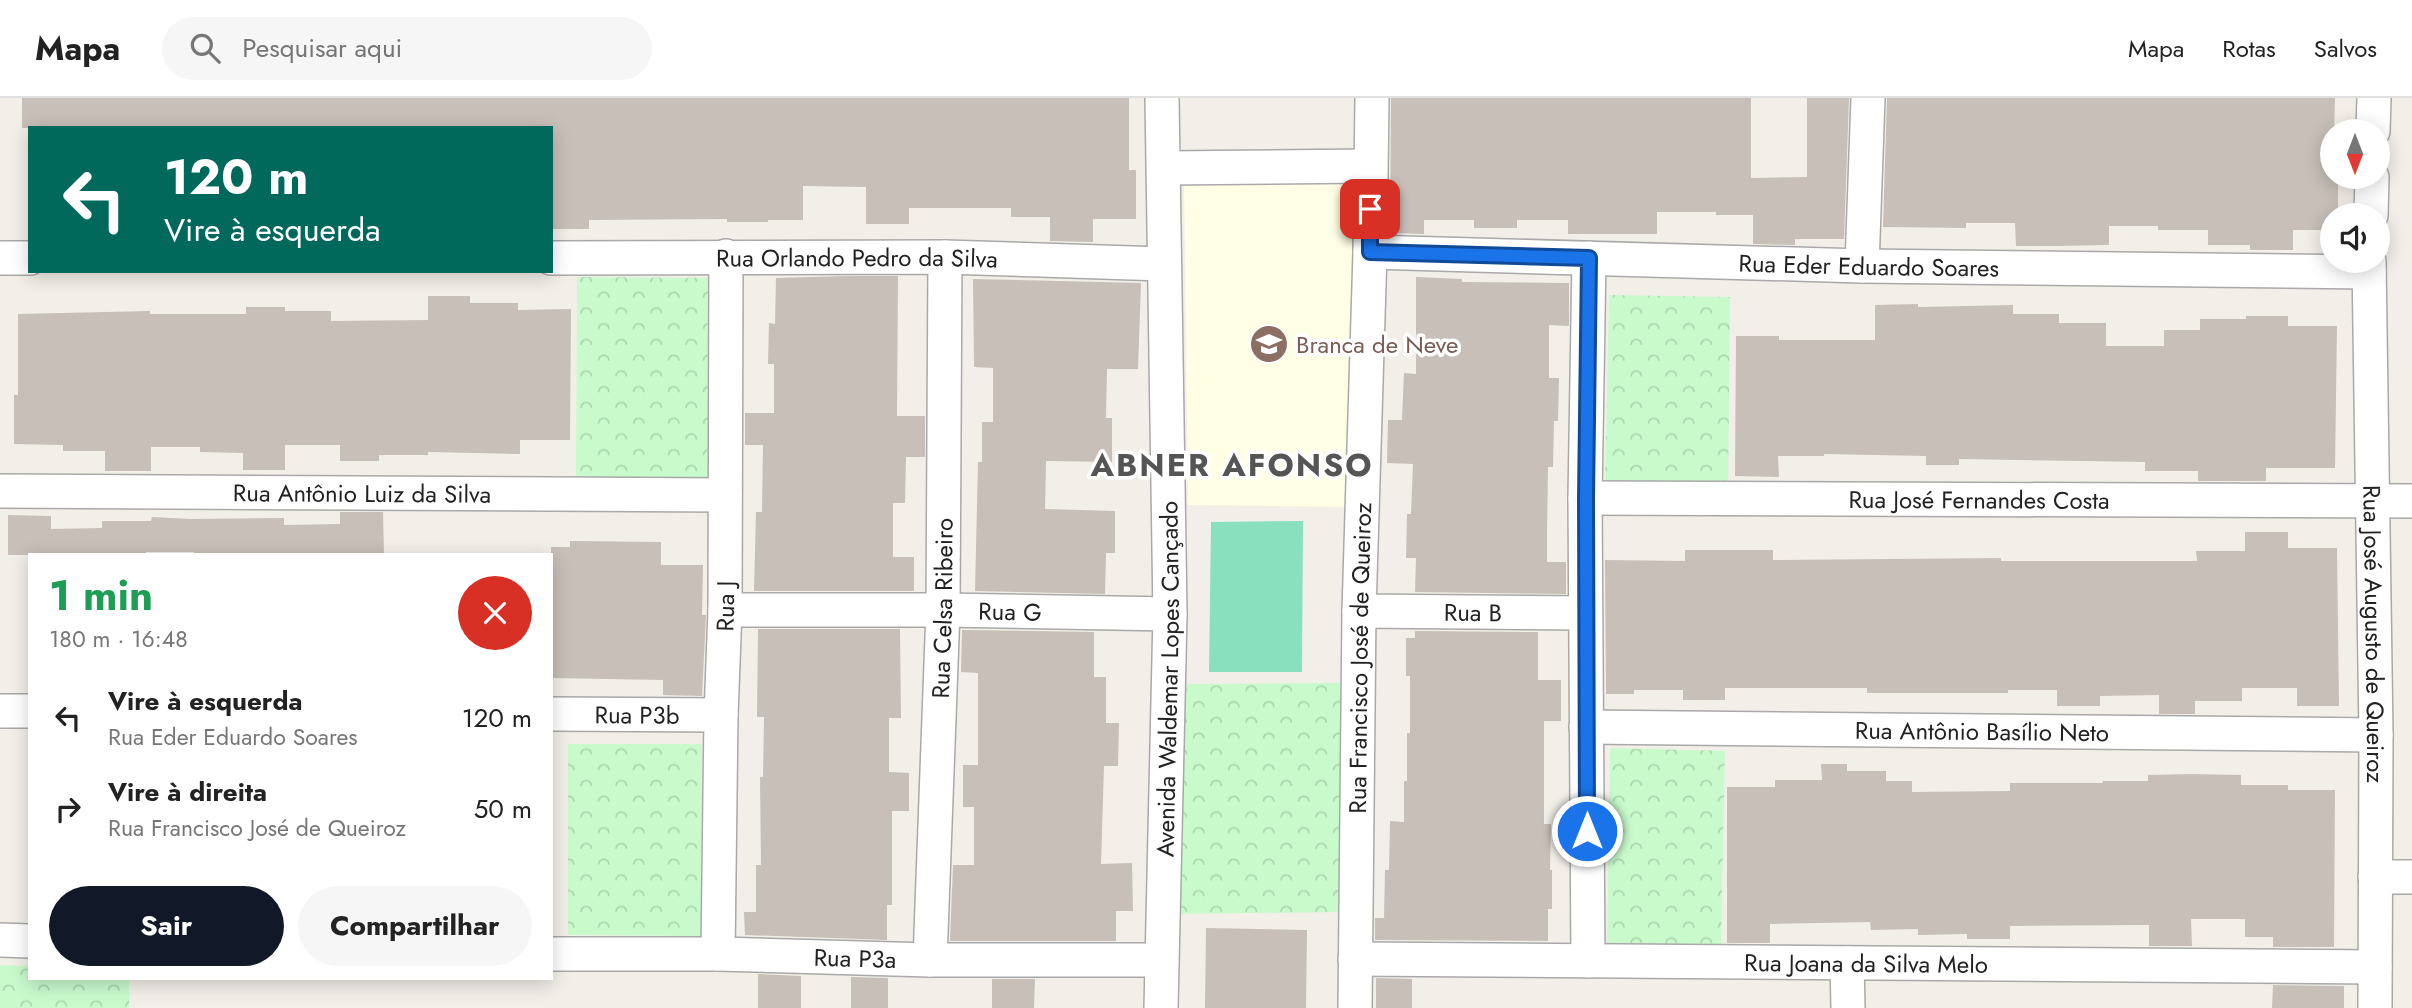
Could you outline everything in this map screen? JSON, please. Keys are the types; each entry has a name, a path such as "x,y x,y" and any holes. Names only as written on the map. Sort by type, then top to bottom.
{"street":[{"name":"Avenida Waldemar Lopes Cançado","path":"1161,1008 1170,614 1162,98"},
{"name":"Rua Francisco José de Queiroz","path":"1355,1008 1359,611 1370,252 1371,98"},
{"path":"1862,266 1868,98"},
{"path":"2374,119 2375,98"},
{"path":"1165,168 1370,166"},
{"name":"Rua Eder Eduardo Soares","path":"1370,252 1862,266 2320,267"},
{"name":"Rua J","path":"718,954 725,610 726,256"},
{"name":"Rua Orlando Pedro da Silva","path":"553,258 945,257 1164,264"},
{"name":"Rua Celsa Ribeiro","path":"930,960 943,610 945,257"},
{"path":"0,258 28,258"},
{"path":"1588,961 1586,498 1589,258"},
{"name":"Rua José Augusto de Queiroz","path":"2369,273 2376,735 2375,1008"},
{"name":"Rua Antônio Luiz da Silva","path":"0,491 725,495"},
{"name":"Rua José Fernandes Costa","path":"1586,498 2412,501"},
{"name":"Rua G","path":"725,610 1170,614"},
{"name":"Rua B","path":"1359,611 1586,613"},
{"path":"0,711 28,711"},
{"name":"Rua P3b","path":"553,714 721,715"},
{"name":"Rua Antônio Basílio Neto","path":"1586,727 2376,735"},
{"path":"2375,877 2412,877"},
{"path":"0,940 28,941"},
{"name":"Rua P3a","path":"553,954 718,954 930,960 1161,960"},
{"name":"Rua Joana da Silva Melo","path":"1355,959 2375,967"},
{"path":"1847,963 1848,1008"}],"shaded area":[{"name":"Branca de Neve","path":"1184,182 1356,182 1349,507 1188,505"}],"green space":[{"path":"577,277 718,278 717,478 576,478"},
{"path":"1609,295 1730,297 1728,496 1605,495"},
{"path":"1303,521 1302,672 1209,672 1211,522"},
{"path":"1348,683 1346,912 1174,914 1177,684"},
{"path":"568,744 702,744 701,936 568,935"},
{"path":"1610,748 1725,751 1721,946 1607,945"},
{"path":"0,965 28,966 28,980 129,980 129,1008 0,1008"}],"building":[{"path":"22,98 1129,98 1129,170 1136,170 1136,219 1093,219 1093,242 1050,241 1050,217 1011,217 1011,208 909,208 909,224 866,224 866,187 803,186 803,220 589,220 589,229 553,229 553,126 22,128"},
{"path":"1391,98 1751,98 1751,178 1807,177 1807,98 1849,98 1844,239 1795,239 1795,245 1753,244 1753,215 1716,215 1716,212 1657,212 1657,234 1568,234 1568,220 1517,220 1517,228 1474,228 1474,220 1424,220 1424,234 1390,233"},
{"path":"1887,98 2335,98 2334,119 2320,119 2320,189 2338,189 2338,203 2320,203 2320,230 2293,230 2293,250 2250,250 2250,245 2208,245 2208,230 2158,230 2158,226 2109,226 2109,245 2058,246 2016,246 2015,223 1966,223 1966,228 1883,227"},
{"path":"898,276 897,416 925,416 925,457 906,457 905,503 893,503 893,557 914,557 914,591 754,591 756,512 762,512 763,445 745,445 745,413 774,413 774,364 768,364 769,323 775,324 776,278"},
{"path":"1416,277 1462,279 1462,282 1569,283 1569,326 1549,325 1549,378 1559,378 1553,467 1548,467 1547,562 1566,562 1566,594 1415,592 1416,558 1406,558 1407,514 1411,514 1413,464 1387,463 1388,420 1402,420 1404,373 1416,374"},
{"path":"973,279 1141,283 1138,369 1107,369 1106,418 1112,418 1112,462 1046,461 1045,509 1115,511 1115,553 1106,553 1105,594 975,591 978,462 982,462 982,422 993,422 993,368 974,367"},
{"path":"428,296 470,296 470,303 518,303 518,310 571,309 570,440 520,440 520,454 428,452 428,455 379,455 379,461 340,461 340,445 285,445 285,470 243,470 243,453 200,452 200,447 151,447 151,471 105,471 105,451 63,451 63,445 14,444 14,395 18,395 18,314 150,311 150,314 246,314 246,307 285,307 285,311 331,311 331,321 428,320"},
{"path":"1918,304 1918,307 2013,305 2013,314 2059,314 2059,323 2106,323 2106,346 2164,346 2164,330 2200,330 2200,319 2288,316 2288,326 2337,326 2335,468 2266,468 2266,481 2198,481 2198,471 2145,471 2145,462 1959,459 1959,465 1926,465 1926,456 1824,454 1778,456 1779,477 1735,476 1736,336 1779,336 1779,340 1875,340 1875,305"},
{"path":"340,512 383,512 384,553 146,552 8,555 8,515 51,516 51,529 102,528 102,521 151,521 152,517 284,518 284,525 340,524"},
{"path":"2245,532 2288,532 2288,548 2337,548 2339,706 2297,706 2297,688 2242,688 2242,701 2195,701 2195,714 2159,714 2159,695 2100,696 2100,706 2057,706 2057,690 2008,690 2008,693 1867,693 1867,688 1725,688 1725,700 1683,700 1683,690 1634,690 1634,694 1606,694 1605,560 1685,561 1685,550 1773,550 1773,560 2001,558 2001,561 2197,561 2196,551 2245,551"},
{"path":"570,541 661,542 661,565 703,565 702,615 706,615 702,696 663,695 663,680 553,678 551,547 570,547"},
{"path":"758,629 900,629 901,718 889,718 889,772 909,773 909,811 892,811 892,905 887,905 887,940 745,935 744,912 756,912 756,865 761,865 760,777 763,777 764,717 757,717"},
{"path":"962,630 1094,632 1094,677 1106,677 1106,723 1119,723 1118,766 1104,766 1101,864 1132,863 1133,911 1116,911 1116,941 950,941 953,865 974,865 974,807 963,807 963,765 978,765 978,673 961,672"},
{"path":"1415,631 1538,632 1538,680 1561,680 1561,721 1544,721 1544,824 1551,824 1552,870 1552,909 1548,909 1548,941 1375,940 1375,918 1384,918 1390,821 1404,822 1407,733 1410,733 1410,676 1406,676 1406,638 1415,638"},
{"path":"1821,764 1847,764 1847,771 1886,771 1886,781 1912,781 1912,792 2010,791 2010,783 2148,781 2148,775 2191,774 2241,775 2241,785 2288,785 2288,790 2335,790 2334,947 2273,947 2273,937 2245,937 2245,919 2191,919 2192,946 2149,946 2149,925 2010,926 2010,939 1967,939 1967,934 1918,935 1918,929 1871,930 1870,922 1770,924 1770,943 1727,943 1727,787 1775,787 1775,780 1822,780"},
{"path":"1206,928 1307,930 1306,1008 1205,1008"},
{"path":"758,974 801,976 801,1008 758,1008"},
{"path":"851,977 888,978 888,1008 851,1008"},
{"path":"1376,978 1412,979 1412,1008 1376,1008"},
{"path":"992,979 1035,979 1034,1008 992,1008"},
{"path":"2273,985 2344,986 2344,1008 2272,1008"}],"place":[{"name":"Branca de Neve","path":"1269,344"}],"district":[{"name":"ABNER AFONSO","path":"1232,465"}],"route":[{"path":"1370,209 1370,252 1589,258 1586,498 1587,831"}]}
